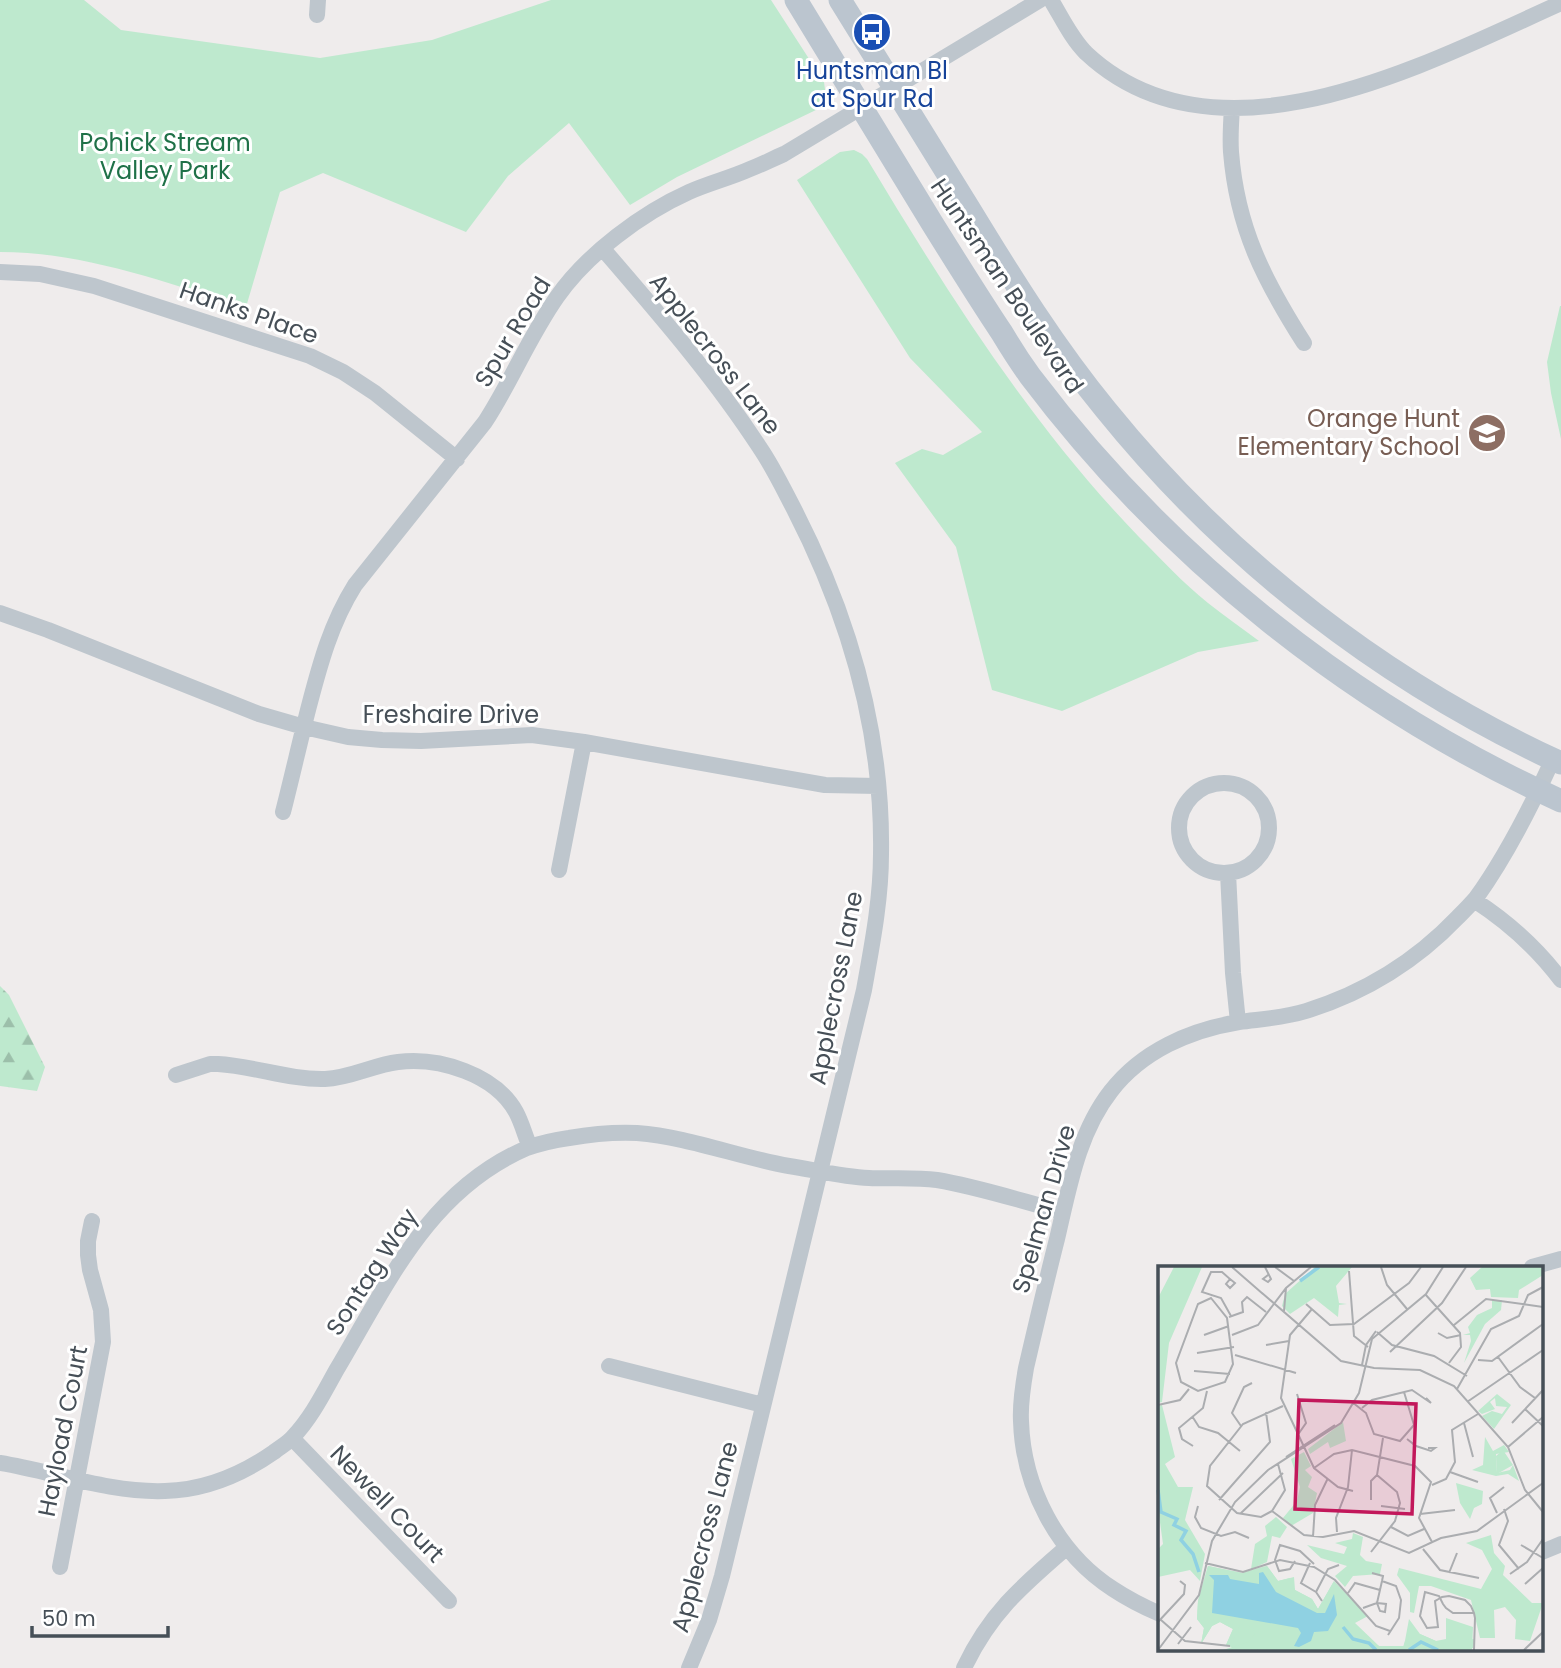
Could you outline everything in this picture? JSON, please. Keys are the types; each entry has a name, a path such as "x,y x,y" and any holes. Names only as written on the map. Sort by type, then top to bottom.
{"street":[{"name":"Huntsman Boulevard","path":"796,0 973,289 1029,375 1119,482 1208,570 1314,657 1443,741 1561,801"},
{"name":"Huntsman Boulevard","path":"840,0 1047,331 1147,460 1182,497 1269,578 1372,656 1460,711 1557,761"},
{"name":"Spur Road","path":"283,812 324,649 346,600 496,405 534,332 559,295 582,268 639,219 657,208 691,191 784,154 1040,0"},
{"path":"1051,0 1073,37 1086,52 1119,78 1158,97 1188,105 1232,108 1297,102 1378,82 1561,3"},
{"path":"1232,108 1230,149 1242,218 1264,275 1304,343"},
{"name":"Applecross Lane","path":"603,249 708,374 735,411 762,451 800,521 832,592 859,669 873,734 878,786 880,888 864,990 723,1576 709,1620 689,1668"},
{"name":"Hanks Place","path":"0,272 40,274 94,286 310,356 343,372 375,393 457,459"},
{"name":"Freshaire Drive","path":"1,616 48,630 258,714 348,737 421,741 517,735 584,741 825,785 878,786"},
{"path":"559,870 584,741"},
{"name":"Spelman Drive","path":"1158,1613 1111,1588 1066,1548 1044,1513 1025,1458 1021,1397 1026,1368 1063,1212 1086,1132 1113,1088 1135,1065 1160,1048 1206,1029 1306,1012 1374,983 1404,964 1442,934 1474,900 1501,861 1557,761"},
{"path":"1220,783 1244,788 1255,796 1267,818 1269,831 1260,855 1251,864 1228,873 1203,868 1193,861 1180,839 1181,813 1187,802 1207,786 1220,783"},
{"path":"1228,873 1238,1022"},
{"path":"1474,900 1514,929 1561,980"},
{"path":"176,1075 218,1063 323,1079 351,1075 399,1062 443,1064 476,1076 507,1100 516,1112 530,1147"},
{"name":"Sontag Way","path":"0,1463 137,1491 195,1488 240,1473 292,1438 312,1412 406,1253 430,1220 452,1197 477,1177 530,1147 579,1136 637,1133 666,1137 786,1166 868,1178 909,1177 936,1180 1063,1212"},
{"name":"Hayload Court","path":"60,1567 103,1342 101,1310 88,1255 92,1221"},
{"path":"1536,1266 1561,1259"},
{"path":"610,1366 763,1405"},
{"name":"Newell Court","path":"292,1438 449,1601"},
{"path":"1544,1551 1561,1544"},
{"path":"964,1668 974,1648 1001,1609 1020,1588 1066,1548"}],"green space":[{"name":"Pohick Stream Valley Park","path":"0,0 84,0 121,30 320,58 432,40 551,0 771,0 824,82 826,97 818,109 677,177 630,205 569,123 508,176 466,232 323,173 280,192 246,307 94,263 32,253 0,252"},
{"path":"854,150 867,159 992,356 1099,494 1172,571 1208,603 1259,641 1198,652 1062,711 992,690 956,547 895,463 922,449 943,455 982,432 910,358 797,180 840,152"},
{"path":"1561,306 1561,439 1547,362"},
{"path":"0,986 9,995 45,1067 37,1091 0,1086"}],"place":[{"name":"Huntsman Bl at Spur Rd","path":"872,32"},
{"name":"Orange Hunt Elementary School","path":"1487,433"}]}
